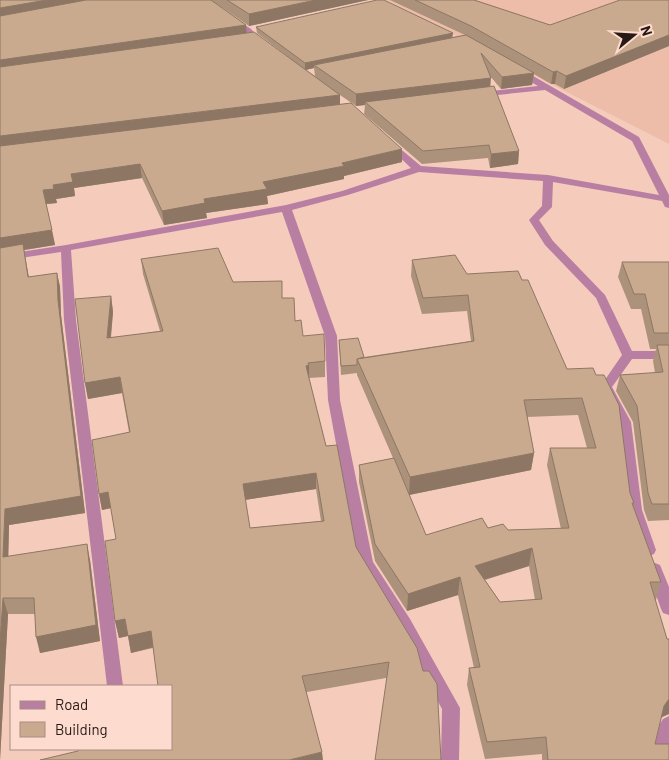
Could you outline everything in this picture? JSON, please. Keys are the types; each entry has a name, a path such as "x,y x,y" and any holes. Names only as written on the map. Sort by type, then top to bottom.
{"street":[{"path":"203,0 248,31 256,40 272,52"},
{"path":"248,31 258,28"},
{"path":"246,42 256,40"},
{"path":"507,64 636,139 668,201"},
{"path":"470,96 547,87"},
{"path":"382,137 418,169"},
{"path":"0,258 66,248 286,208 345,193 418,169 548,178 668,201"},
{"path":"548,178 547,207 534,220 549,243 601,297 628,355"},
{"path":"286,208 331,336 334,400 366,563 404,624 450,708 450,760"},
{"path":"66,248 70,320 114,685"},
{"path":"628,355 669,355"},
{"path":"628,355 606,387 624,422 635,510 669,609"},
{"path":"660,760 669,724"}],"shaded area":[{"path":"386,0 669,0 669,144 409,12"}],"building":[{"path":"0,0 47,0 0,8"},
{"path":"86,0 211,0 246,25 0,60 0,16"},
{"path":"227,0 316,0 249,14"},
{"path":"384,0 453,33 305,63 256,27"},
{"path":"415,0 474,0 550,25 620,0 669,0 669,35 566,76 557,71 553,72 471,26"},
{"path":"254,32 340,95 0,136 0,67"},
{"path":"466,35 534,73 502,77 481,53 491,78 356,94 314,65"},
{"path":"494,86 519,151 491,154 489,145 423,151 365,102"},
{"path":"351,103 402,149 342,163 344,166 263,182 267,189 204,199 205,203 162,211 140,164 71,174 73,182 53,185 54,189 43,190 52,230 0,238 0,146"},
{"path":"23,244 28,277 57,273 58,300 81,496 5,509 3,557 87,544 96,625 36,637 34,598 3,598 0,643 0,248"},
{"path":"218,248 233,282 282,281 282,298 294,298 295,321 301,320 303,336 324,334 325,361 308,363 309,365 306,366 326,446 337,445 356,547 417,648 423,671 429,671 437,684 441,760 375,760 389,662 302,676 322,752 289,760 40,760 78,750 172,750 172,685 158,685 151,631 128,636 125,619 115,621 105,541 116,539 108,492 99,494 92,440 130,432 120,377 85,383 75,299 111,296 107,338 163,331 141,259","holes":["316,473 324,521 250,528 243,484"]},
{"path":"455,255 467,274 518,271 522,280 528,280 567,369 593,368 596,375 604,375 619,405 630,493 634,503 632,503 661,582 650,582 667,639 669,639 669,699 664,706 655,744 669,744 669,760 548,760 546,737 487,742 469,668 480,667 460,577 408,594 375,544 359,465 394,458 426,535 482,518 488,528 503,524 508,530 569,528 550,448 596,448 582,398 524,400 534,453 410,477 357,359 474,341 468,295 423,298 412,260","holes":["532,548 542,599 500,602 475,566"]},
{"path":"622,262 669,262 669,333 654,333 645,294 634,294"},
{"path":"358,338 364,357 357,359 357,365 341,366 339,340"},
{"path":"657,345 669,345 669,504 652,504 648,493 637,406 620,375 663,372"}]}
